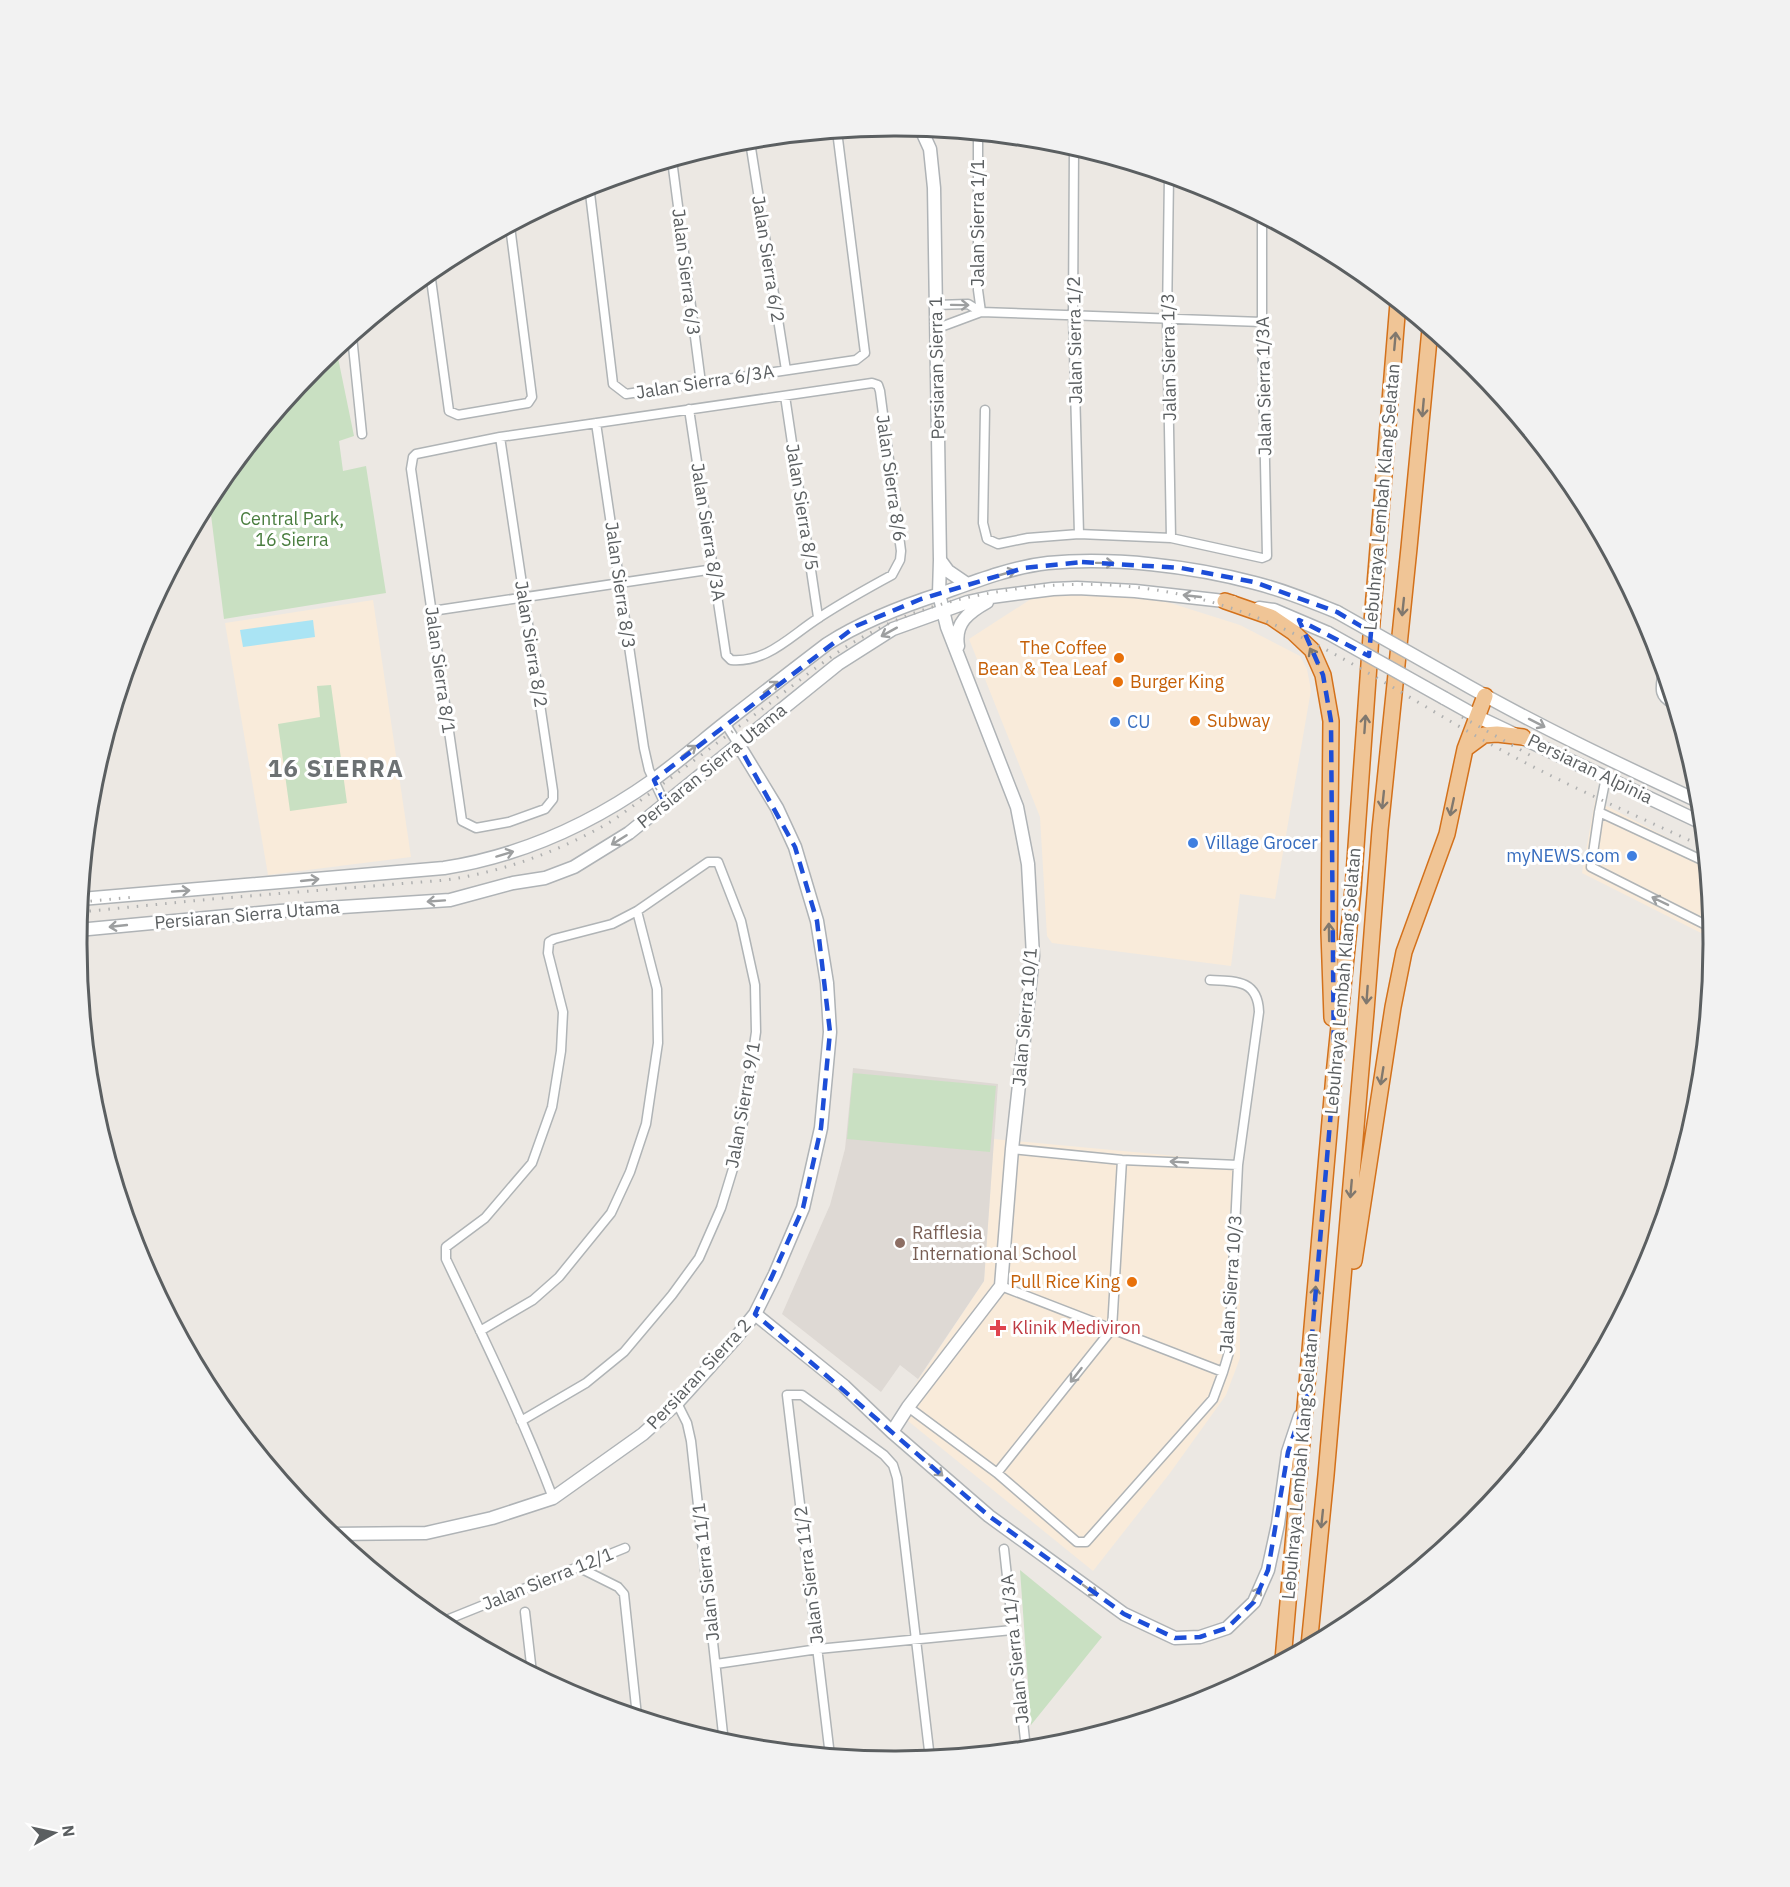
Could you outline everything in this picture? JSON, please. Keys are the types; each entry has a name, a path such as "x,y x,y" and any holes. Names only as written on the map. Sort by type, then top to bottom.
{"highway":[{"name":"Lebuhraya Lembah Klang Selatan","path":"1284,1651 1334,1075 1353,889 1397,311"},
{"name":"Lebuhraya Lembah Klang Selatan","path":"1311,1636 1380,830 1429,337"},
{"path":"1225,601 1271,617 1293,632 1312,650 1323,675 1331,721 1329,932 1334,1075"},
{"path":"1326,1475 1342,1368 1359,1220 1404,952 1447,834 1465,749 1485,696"},
{"path":"1465,749 1484,735 1523,737"}],"main road":[{"name":"Persiaran Sierra 1","path":"924,136 930,149 933,178 938,328 939,594 943,610"},
{"path":"940,560 948,571 967,584"},
{"name":"Persiaran Sierra Utama","path":"89,898 312,880 471,863 521,849 603,812 654,780 827,644 856,626 921,599 1047,563 1126,563 1181,568 1254,582 1336,612 1452,677"},
{"name":"Persiaran Sierra Utama","path":"88,929 280,911 450,900 513,883 545,878 574,867 629,834 838,664 893,628 943,610 998,596 1077,588 1135,591 1225,601 1274,610 1328,633 1444,698"},
{"path":"960,656 958,630 965,616 998,596"},
{"name":"Jalan Sierra 10/1","path":"943,610 947,627 1017,807 1028,864 1033,956 1012,1149 1001,1286"},
{"name":"Persiaran Alpinia","path":"1452,677 1612,761 1689,797"},
{"name":"Persiaran Alpinia","path":"1444,698 1478,717 1693,819"},
{"name":"Persiaran Sierra 2","path":"344,1534 426,1533 492,1518 553,1498 643,1434 677,1403 755,1314 776,1274 803,1208 821,1128 830,1032 827,983 818,921 795,847 777,808 738,744"},
{"path":"892,1432 908,1407 1001,1286"},
{"path":"755,1314 844,1386 892,1432 989,1516 1124,1614 1175,1638 1200,1637 1227,1628 1254,1602 1268,1570 1278,1524 1288,1452 1307,1395"}],"street":[{"name":"Jalan Sierra 6/3A","path":"590,195 613,384 626,394 856,360 865,353 838,137"},
{"name":"Jalan Sierra 1/1","path":"978,140 978,290 981,312"},
{"name":"Jalan Sierra 6/2","path":"751,149 786,370"},
{"name":"Jalan Sierra 1/2","path":"1074,156 1073,315 1079,534"},
{"name":"Jalan Sierra 6/3","path":"673,167 701,383"},
{"name":"Jalan Sierra 1/3","path":"1169,183 1167,319 1171,538"},
{"name":"Jalan Sierra 1/3A","path":"1171,538 1262,558 1267,556 1262,224"},
{"path":"431,282 449,411 458,415 528,403 532,397 511,233"},
{"path":"936,305 968,304 981,312"},
{"path":"938,328 981,312 1262,322"},
{"path":"353,345 362,434"},
{"name":"Jalan Sierra 8/6","path":"785,396 872,383 878,385 880,391 901,551 900,561 892,574 818,617"},
{"path":"500,437 785,396"},
{"name":"Jalan Sierra 8/5","path":"785,396 818,617"},
{"name":"Jalan Sierra 8/3A","path":"689,409 726,655 731,660 756,658 779,647 818,617"},
{"path":"985,410 983,523 987,539 998,544 1028,538 1079,534 1171,538"},
{"name":"Jalan Sierra 8/3","path":"597,423 644,748 649,770 665,804"},
{"name":"Jalan Sierra 8/1","path":"500,437 416,454 413,457 411,470 462,821 476,828 509,822"},
{"name":"Jalan Sierra 8/2","path":"500,437 554,791 553,799 545,809 509,822"},
{"path":"432,611 714,569"},
{"name":"Persiaran Sierra 2","path":"725,723 738,744"},
{"path":"1606,777 1591,867 1702,923"},
{"path":"1599,812 1698,858"},
{"name":"Jalan Sierra 9/1","path":"521,1421 586,1383 624,1352 672,1295 699,1258 721,1208 739,1149 756,1032 755,985 741,921 722,867 718,862 708,862 637,911"},
{"path":"480,1330 533,1300 559,1277 611,1213 630,1172 646,1124 657,1043 657,989 637,911 612,924 549,942 548,953 564,1012 561,1051 552,1107 532,1162 485,1218 449,1243 445,1252 480,1330 521,1421 537,1457 553,1498"},
{"name":"Jalan Sierra 10/3","path":"997,1473 1077,1542 1086,1542 1213,1399 1229,1352 1238,1165 1259,1000 1245,984 1210,980"},
{"path":"1012,1149 1122,1160 1238,1165"},
{"path":"908,1407 997,1473 1112,1329 1122,1160"},
{"path":"1001,1286 1223,1372"},
{"name":"Jalan Sierra 11/2","path":"829,1749 787,1395 802,1395 884,1455 893,1465 897,1478 917,1639"},
{"name":"Jalan Sierra 11/1","path":"677,1403 687,1423 691,1441 723,1733"},
{"name":"Jalan Sierra 12/1","path":"451,1618 625,1548"},
{"name":"Jalan Sierra 11/3A","path":"1004,1549 1025,1741"},
{"path":"578,1567 618,1587 624,1594 636,1709"},
{"path":"525,1612 531,1664"},
{"path":"716,1664 818,1649 1012,1630"},
{"path":"917,1639 929,1750"}],"highlighted area":[{"path":"1082,562 1181,568 1254,582 1337,612 1371,632 1369,656 1299,620 1323,675 1331,721 1334,1075 1307,1395 1288,1452 1268,1570 1254,1602 1227,1628 1200,1637 1175,1638 1124,1614 989,1516 755,1314 803,1208 821,1128 830,1032 817,921 795,847 738,744 665,804 654,780 856,626 921,599 1024,568"}],"shaded area":[{"path":"1085,591 1161,600 1240,625 1300,656 1307,669 1311,690 1275,899 1240,894 1231,966 1052,943 1047,936 1040,817 969,639 1034,597"},
{"path":"373,600 411,857 268,875 225,623"},
{"path":"1595,800 1697,853 1703,934 1582,873"},
{"name":"Rafflesia International School","path":"853,1068 998,1084 984,1281 918,1379 900,1365 881,1392 782,1314 830,1205 845,1149"},
{"path":"994,1139 1240,1162 1240,1358 1226,1395 1170,1473 1093,1571 897,1412 984,1281"}],"green space":[{"name":"Central Park, 16 Sierra","path":"338,359 354,436 339,441 343,471 366,466 386,593 224,619 211,514 254,452 288,411"},
{"path":"331,685 347,803 290,811 278,724 320,717 317,686"},
{"path":"853,1073 996,1086 990,1152 847,1139"},
{"path":"1020,1570 1102,1637 1031,1725"}],"water":[{"path":"313,620 315,637 243,647 240,630"}],"railway":[{"path":"88,911 446,880 511,865 573,842 612,821 842,649 887,624 960,599 1016,589 1080,584 1112,585 1176,593 1238,610 1268,622 1329,651 1529,765 1697,844"},
{"path":"1462,717 1535,758"},
{"path":"89,901 135,897"}],"place":[{"name":"The Coffee Bean & Tea Leaf","path":"1119,658"},
{"name":"Burger King","path":"1118,682"},
{"name":"Subway","path":"1195,721"},
{"name":"CU","path":"1115,722"},
{"name":"Village Grocer","path":"1193,843"},
{"name":"myNEWS.com","path":"1632,856"},
{"name":"Rafflesia International School","path":"900,1243"},
{"name":"Pull Rice King","path":"1132,1282"},
{"name":"Klinik Mediviron","path":"998,1328"}],"district":[{"name":"16 SIERRA","path":"336,769"}]}
